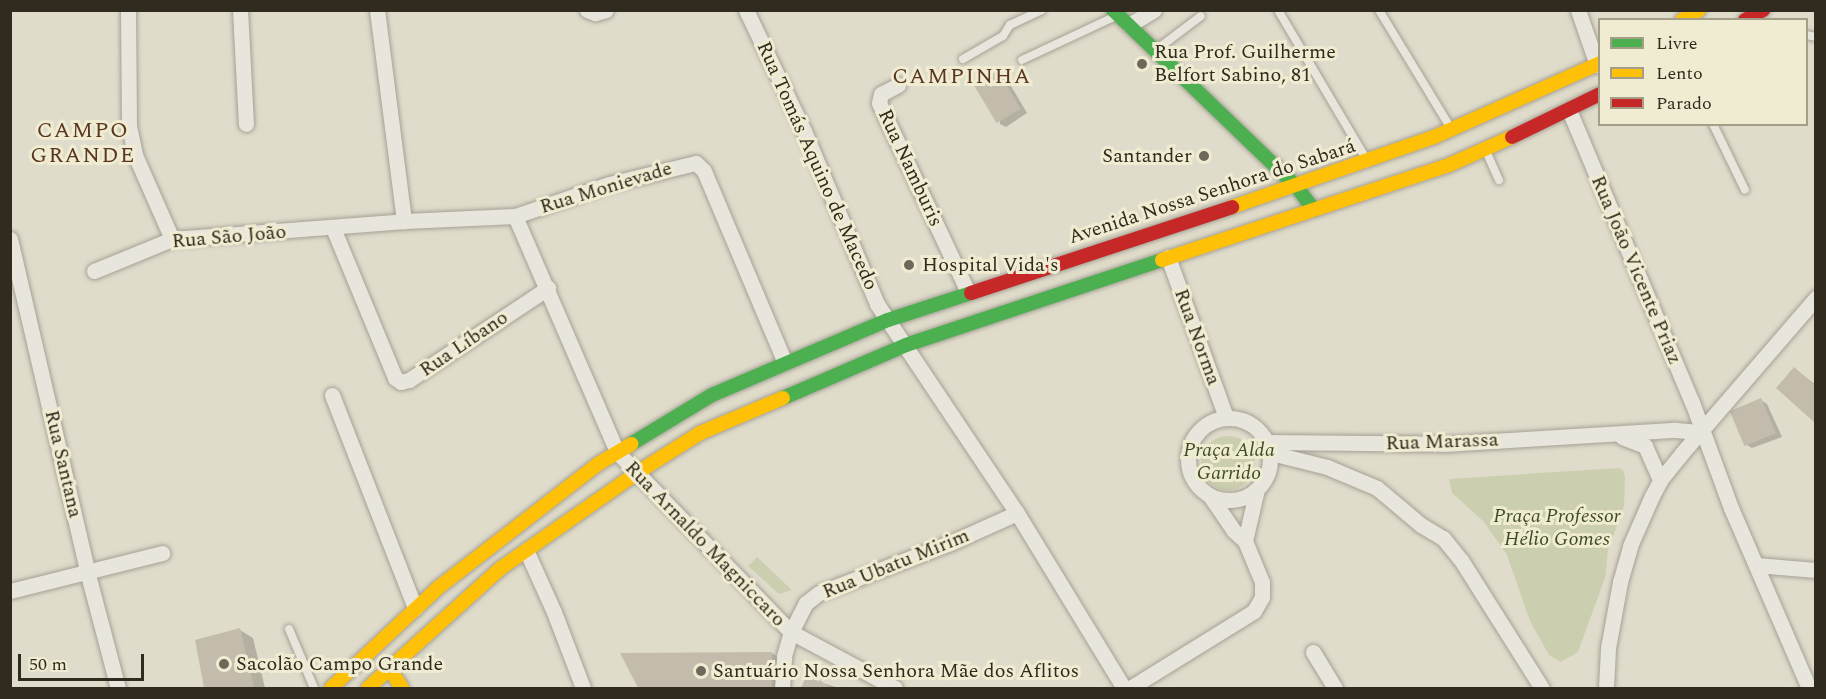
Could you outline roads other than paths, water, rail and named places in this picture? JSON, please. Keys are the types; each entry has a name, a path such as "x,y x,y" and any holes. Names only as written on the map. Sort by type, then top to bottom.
{"main road":[{"path":"1685,18 1699,10"},
{"path":"1748,18 1763,10"},
{"path":"1120,17 1296,186 1314,210"},
{"name":"Avenida Nossa Senhora do Sabará","path":"331,688 416,608 505,534 617,452 712,395 888,320 1296,186 1452,130 1598,64"},
{"path":"368,688 461,602 526,550 635,474 700,433 906,345 1314,210 1485,150 1598,95"},
{"path":"389,668 402,688"}],"street":[{"path":"144,10 128,13 129,126 135,155 172,239"},
{"path":"240,10 246,124"},
{"path":"377,10 404,221"},
{"path":"587,10 595,14 606,10"},
{"name":"Rua Tomás Aquino de Macedo","path":"746,10 804,131 877,304 1017,513 1124,688"},
{"path":"1120,17 1154,10"},
{"path":"1578,10 1598,64"},
{"name":"Rua Namburis","path":"898,85 881,94 879,101 968,292"},
{"name":"Rua João Vicente Priaz","path":"1569,110 1692,402 1701,432 1756,566 1809,688"},
{"name":"Rua Monievade","path":"333,228 404,221 515,216 609,184 696,163 704,171 785,363"},
{"name":"Rua Arnaldo Magniccaro","path":"515,216 617,452 635,474 791,632 895,688"},
{"name":"Rua São João","path":"94,271 172,239 333,228"},
{"name":"Rua Líbano","path":"333,228 394,378 400,382 409,380 548,288"},
{"name":"Rua Santana","path":"10,239 87,571 118,688"},
{"name":"Rua Norma","path":"1168,257 1226,417"},
{"path":"1606,688 1612,619 1623,573 1640,520 1660,480 1815,298"},
{"path":"332,395 416,608"},
{"path":"1130,688 1254,611 1262,597 1262,582 1245,541 1234,531 1210,496 1196,484 1190,472 1188,458 1190,444 1197,432 1207,423 1226,417 1242,419 1252,424 1269,447 1327,467 1377,488 1421,525 1443,538 1461,560 1542,688"},
{"name":"Rua Marassa","path":"1269,447 1444,444 1616,436 1676,430 1701,432"},
{"name":"Rua Marassa","path":"1616,436 1645,446 1660,480"},
{"path":"1245,541 1257,489 1268,473 1269,447"},
{"path":"1210,496 1229,500 1239,499 1257,489"},
{"name":"Rua Ubatu Mirim","path":"782,688 784,656 791,632 806,603 819,593 950,543 1017,513"},
{"path":"526,550 554,612 583,688"},
{"path":"10,591 162,553"},
{"path":"1756,566 1815,570"},
{"path":"1313,652 1335,688"}],"lane":[{"path":"963,59 1003,36 1010,25 1042,10"},
{"path":"1278,10 1367,161"},
{"path":"1379,10 1452,130"},
{"path":"1155,51 1201,16"},
{"path":"1022,60 1120,17"},
{"path":"1714,126 1745,190"},
{"path":"1485,150 1499,180"},
{"path":"289,629 314,688"}],"place":[{"name":"Rua Prof. Guilherme Belfort Sabino, 81","path":"1142,64"},
{"name":"Santander","path":"1204,156"},
{"name":"Hospital Vida's","path":"909,265"},
{"name":"Sacolão Campo Grande","path":"224,664"},
{"name":"Santuário Nossa Senhora Mãe dos Aflitos","path":"701,671"}],"district":[{"name":"CAMPINHA","path":"962,77"},
{"name":"CAMPO GRANDE","path":"83,142"}],"park label":[{"name":"Praça Alda Garrido","path":"1229,462"},
{"name":"Praça Professor Hélio Gomes","path":"1557,528"}]}
